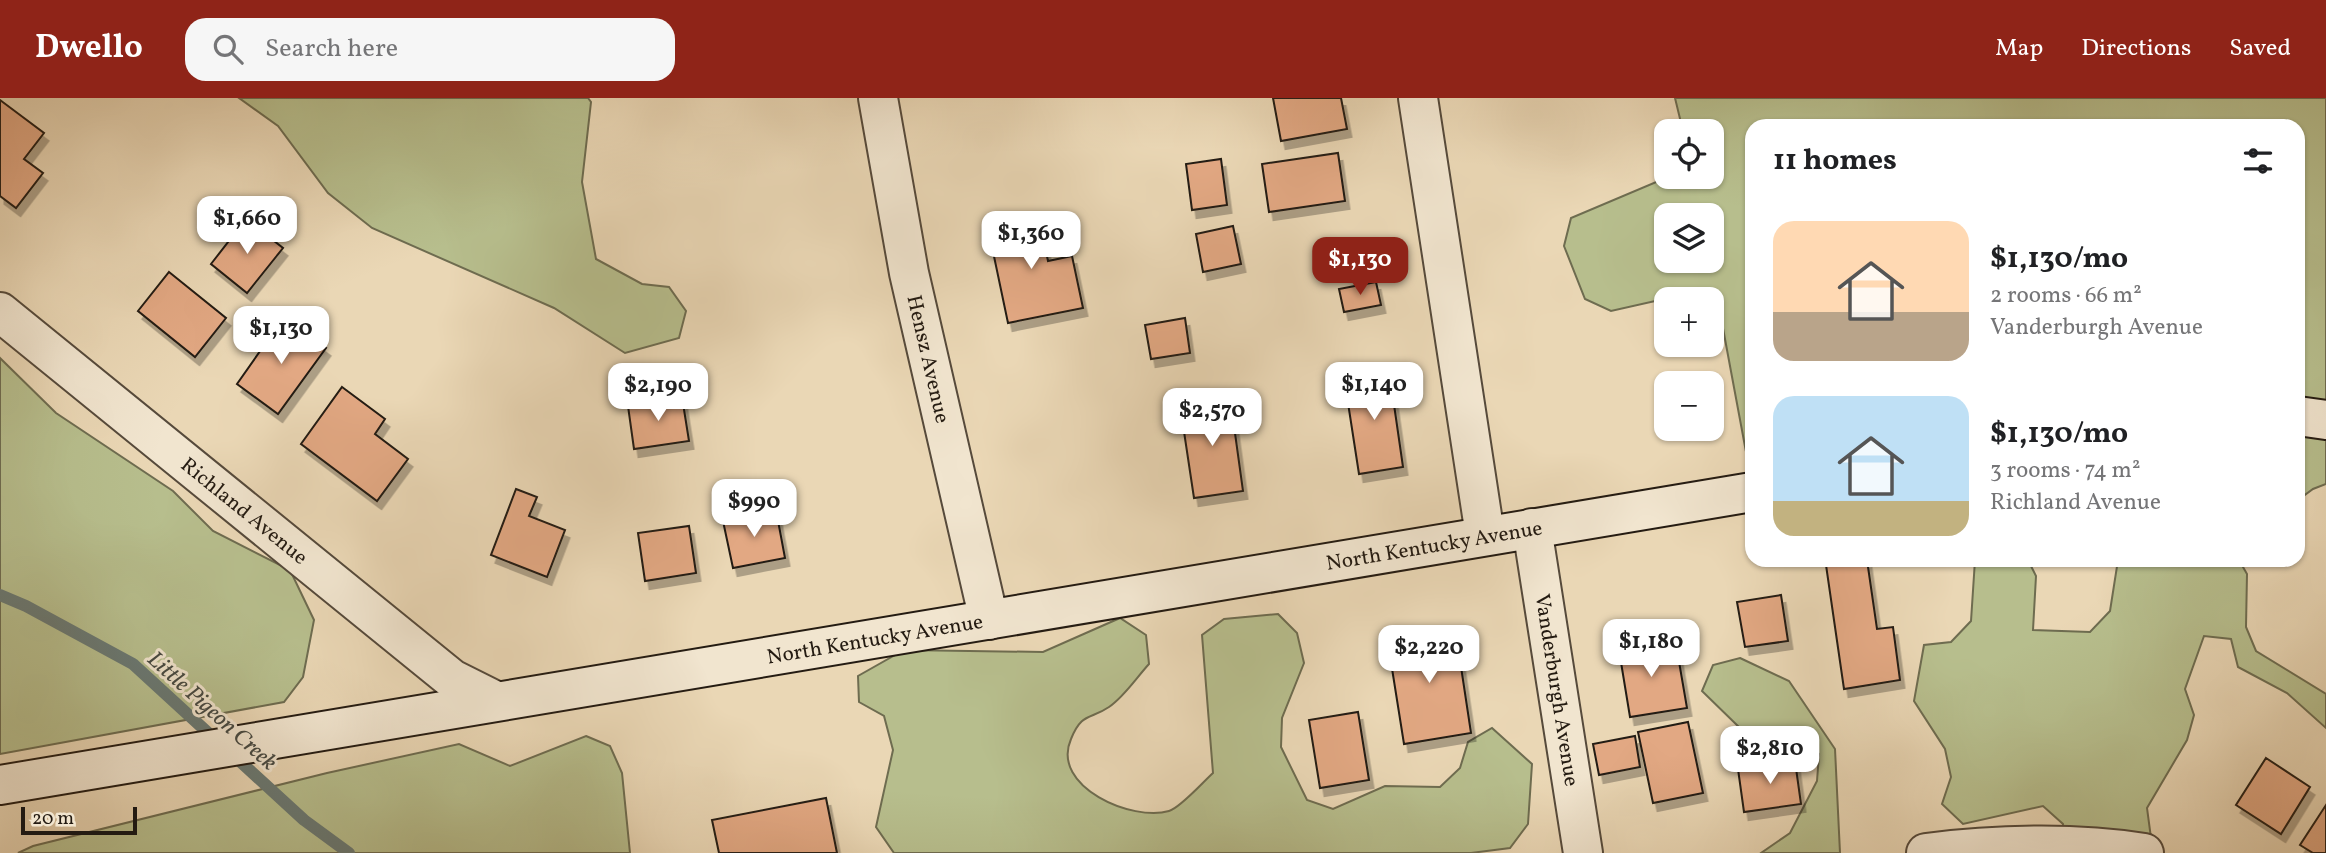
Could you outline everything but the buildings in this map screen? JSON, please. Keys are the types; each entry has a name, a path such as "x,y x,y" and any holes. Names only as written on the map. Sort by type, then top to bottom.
{"street":[{"name":"Hensz Avenue","path":"878,98 909,273 989,620"},
{"path":"1418,98 1485,535"},
{"name":"Richland Avenue","path":"0,312 365,605 452,679 496,701"},
{"path":"2305,417 2326,419"},
{"name":"North Kentucky Avenue","path":"0,785 375,725 496,701 1745,493"},
{"name":"Vanderburgh Avenue","path":"1532,528 1583,853"},
{"path":"1927,853 1992,848 2115,849 2144,853"}],"green space":[{"path":"239,98 588,98 591,102 582,182 596,259 642,284 669,287 686,311 679,338 625,353 554,308 372,228 328,193 278,126"},
{"path":"1675,98 2326,98 2326,484 2305,495 2305,119 1745,119 1745,446 1724,334 1724,287 1654,287 1654,301 1611,311 1585,299 1564,246 1571,218 1654,183 1654,189 1724,189 1724,119 1680,119"},
{"path":"0,358 56,413 173,491 213,531 290,570 314,620 303,677 284,702 0,754"},
{"path":"1975,567 2032,567 2036,576 2033,630 2090,632 2110,611 2117,567 2243,567 2247,574 2246,627 2256,651 2326,694 2326,728 2287,693 2238,667 2231,639 2204,636 2185,689 2194,715 2187,740 2147,808 2153,853 2063,851 2063,824 2043,806 1963,824 1942,804 1951,777 1945,749 1914,701 1924,645 1951,642 1971,621"},
{"path":"1278,614 1297,633 1304,663 1282,718 1281,747 1307,800 1333,809 1385,786 1440,787 1460,768 1468,742 1492,728 1532,764 1528,824 1510,848 1471,853 894,853 876,827 893,750 884,716 859,702 858,676 904,650 1043,652 1120,618 1146,635 1149,664 1115,703 1079,724 1071,739 1068,756 1072,772 1083,786 1099,797 1117,806 1154,813 1174,809 1213,773 1202,635 1224,619"},
{"path":"1740,658 1789,681 1835,749 1840,853 1761,853 1790,833 1817,781 1819,754 1798,733 1742,730 1702,691 1713,665"},
{"path":"586,736 610,746 622,773 630,853 18,853 33,846 327,773 459,744 510,766"}],"waterway":[{"name":"Little Pigeon Creek","path":"0,595 26,606 133,664 218,742"},
{"name":"Little Pigeon Creek","path":"232,754 304,820 349,853"}]}
